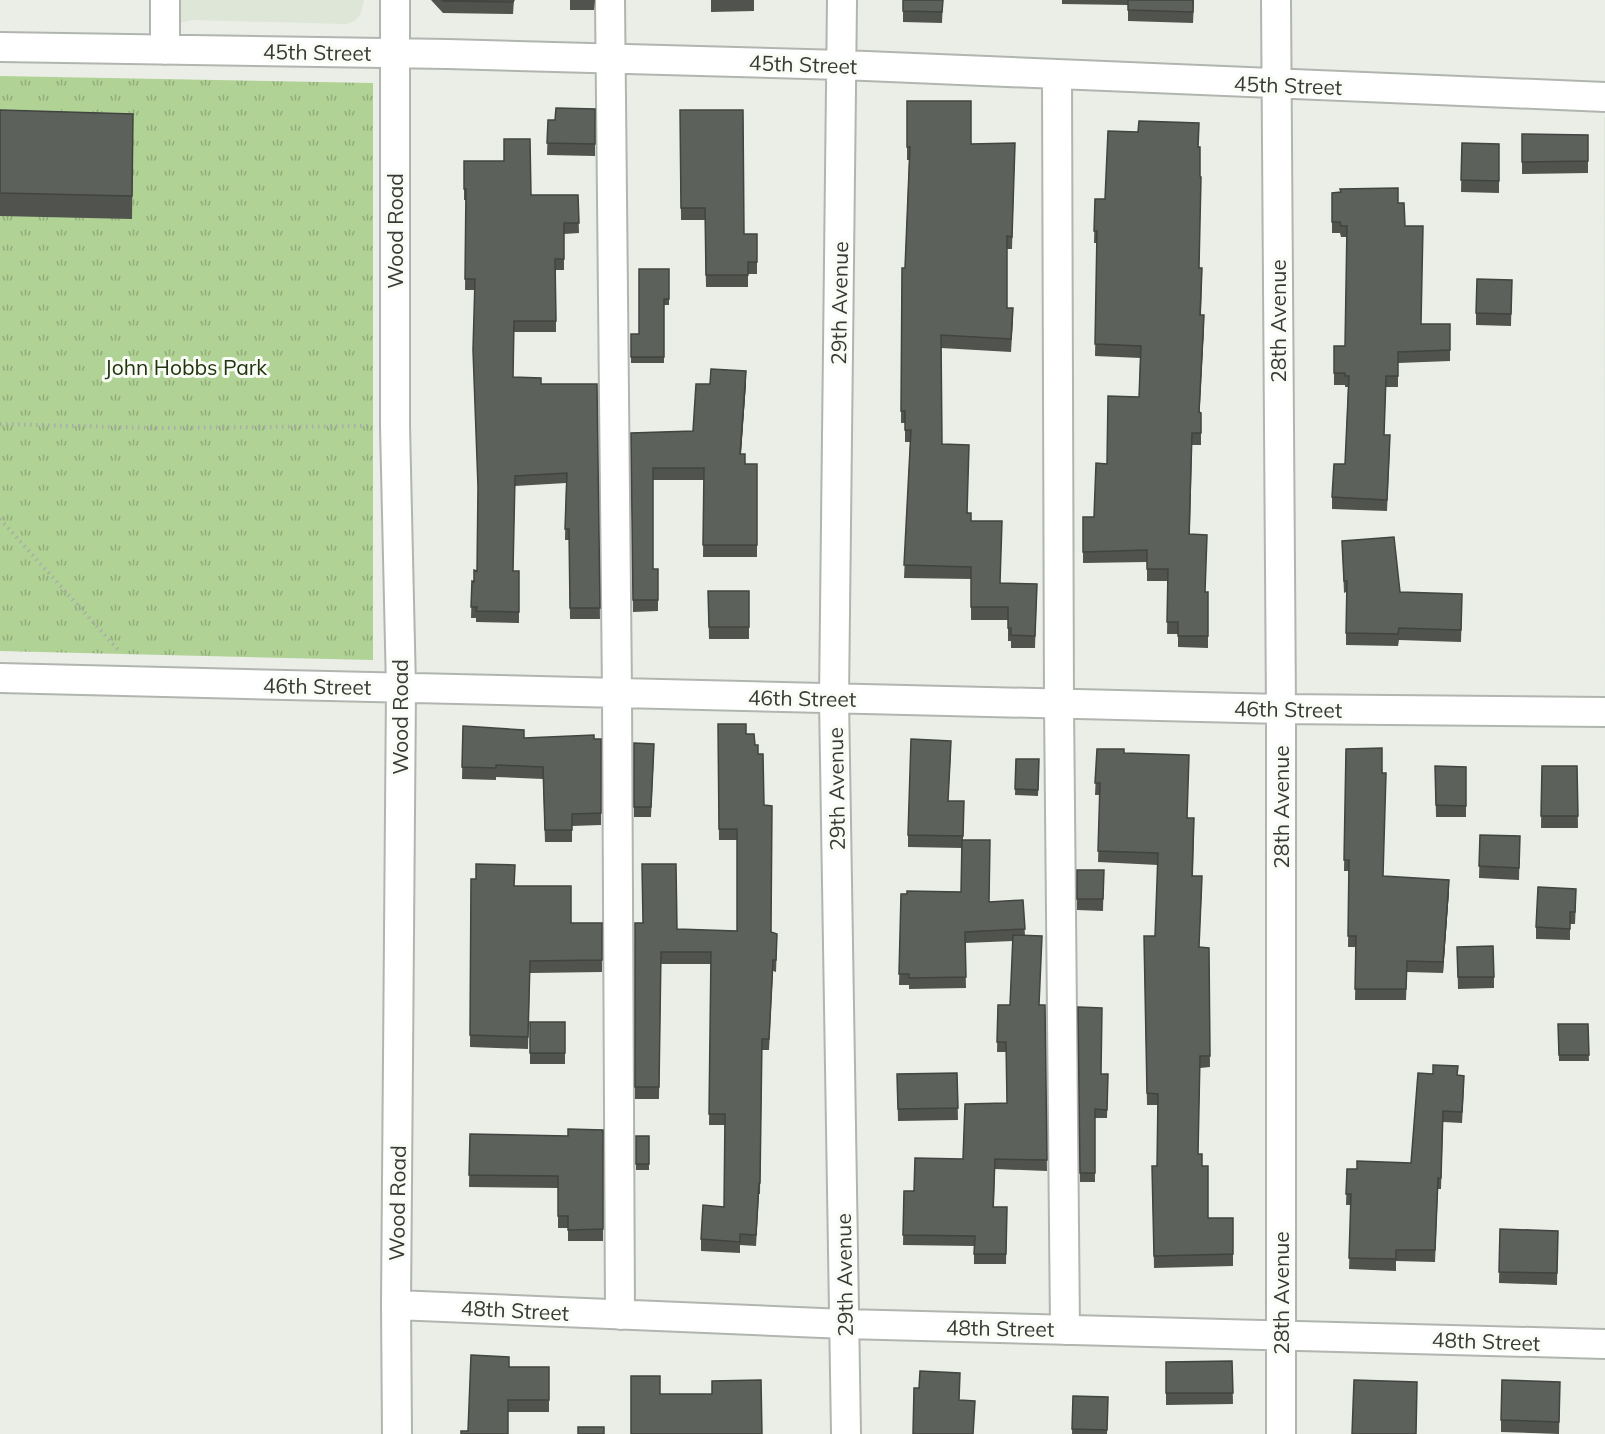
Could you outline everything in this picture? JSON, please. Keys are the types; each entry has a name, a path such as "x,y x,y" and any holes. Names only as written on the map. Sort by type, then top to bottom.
{"street":[{"path":"165,0 165,50"},
{"name":"Wood Road","path":"395,0 395,426 401,688 397,1434"},
{"path":"610,0 620,1314"},
{"name":"29th Avenue","path":"842,0 834,699 846,1434"},
{"name":"28th Avenue","path":"1276,0 1281,709 1281,1434"},
{"name":"45th Street","path":"0,47 396,53 842,65 1605,97"},
{"path":"1057,75 1059,704 1065,1330"},
{"name":"46th Street","path":"0,678 1281,709 1605,711"},
{"name":"48th Street","path":"396,1305 845,1324 1605,1344"}],"path":[{"path":"0,424 155,428 395,426"},
{"path":"0,519 123,654"}],"shaded area":[{"path":"174,0 364,0 361,13 355,21 346,24 193,20 174,24"},
{"path":"1604,117 1605,117 1605,705"}],"green space":[{"name":"John Hobbs Park","path":"0,76 373,83 373,660 0,651"}],"building":[{"path":"442,0 514,0 513,2"},
{"path":"903,0 943,0 942,12 903,11"},
{"path":"1128,0 1193,0 1193,12 1128,10"},
{"path":"907,101 971,101 971,144 1015,143 1012,237 1007,236 1007,308 1013,308 1011,339 941,335 942,444 969,445 967,513 971,513 971,521 1002,521 1000,583 1037,584 1035,636 1011,635 1011,628 1008,628 1008,607 971,607 971,567 904,565 911,430 905,430 905,411 901,411 902,268 905,268 910,147 907,147"},
{"path":"556,108 595,109 595,144 547,143 548,120 555,120"},
{"path":"0,110 133,114 132,196 0,193"},
{"path":"680,110 743,110 744,234 757,234 757,262 748,262 748,275 706,275 705,208 681,208"},
{"path":"1139,121 1199,123 1198,147 1200,147 1201,177 1199,268 1202,268 1200,315 1204,315 1199,412 1201,413 1201,433 1192,433 1189,534 1207,535 1205,592 1208,592 1208,636 1178,636 1178,622 1167,622 1168,569 1147,569 1147,550 1083,552 1083,517 1094,517 1096,463 1107,464 1108,396 1139,397 1141,346 1095,344 1097,231 1094,231 1095,199 1105,199 1108,131 1138,132"},
{"path":"1522,134 1588,135 1588,161 1522,162"},
{"path":"504,139 530,139 531,195 578,195 579,223 564,223 564,259 555,259 556,321 514,321 513,377 541,378 541,384 597,384 600,608 570,608 569,529 565,529 567,473 515,476 513,571 519,571 519,612 476,611 477,607 471,607 472,581 474,582 474,570 477,571 478,487 473,350 475,279 465,279 464,161 504,161"},
{"path":"1462,143 1499,144 1499,181 1461,180"},
{"path":"1398,188 1398,203 1404,203 1405,226 1423,226 1421,324 1450,324 1450,350 1398,352 1398,376 1386,376 1384,435 1390,435 1387,500 1332,497 1334,464 1345,464 1349,376 1345,376 1345,373 1334,373 1334,346 1345,346 1347,226 1341,226 1340,222 1332,222 1332,193 1341,192 1340,189"},
{"path":"639,269 669,269 669,299 664,299 664,357 631,357 631,334 639,334"},
{"path":"1477,279 1512,280 1511,314 1476,313"},
{"path":"711,369 746,371 740,454 745,454 745,464 757,464 757,545 703,545 704,468 653,468 653,569 658,569 658,600 633,600 631,433 693,431 696,384 710,384"},
{"path":"1394,537 1400,592 1462,594 1461,630 1399,628 1398,634 1346,633 1347,581 1344,581 1342,541"},
{"path":"708,591 749,591 749,627 709,627"},
{"path":"718,724 746,724 746,734 754,734 758,754 763,754 764,805 772,806 771,932 777,934 776,960 773,960 769,1039 762,1039 760,1183 756,1235 740,1234 740,1242 701,1239 703,1205 724,1207 725,1114 709,1114 711,952 661,952 659,1087 635,1087 635,923 643,923 642,864 676,864 677,929 737,931 737,829 719,829"},
{"path":"463,726 524,730 524,738 594,735 594,739 601,739 601,813 572,814 572,830 545,830 543,767 496,765 496,768 462,767"},
{"path":"911,739 951,741 948,801 964,801 963,836 908,835"},
{"path":"634,743 654,744 651,807 634,807"},
{"path":"1382,748 1382,773 1386,773 1383,876 1449,880 1443,962 1407,961 1406,989 1355,989 1356,936 1348,936 1349,860 1344,860 1346,749"},
{"path":"1097,749 1124,749 1124,753 1189,755 1187,818 1194,818 1192,876 1202,876 1199,947 1209,948 1210,1056 1200,1056 1198,1154 1202,1154 1202,1166 1208,1166 1208,1218 1233,1218 1233,1254 1154,1256 1152,1166 1157,1166 1158,1094 1147,1093 1144,936 1155,936 1158,853 1098,851 1100,783 1095,783"},
{"path":"1016,759 1039,759 1038,790 1015,789"},
{"path":"1435,766 1466,767 1466,806 1436,805"},
{"path":"1542,766 1577,766 1578,816 1541,816"},
{"path":"1480,835 1520,836 1519,868 1479,866"},
{"path":"962,840 990,840 989,902 1023,900 1025,929 965,932 966,977 909,978 909,974 899,974 901,894 907,894 907,891 961,892"},
{"path":"476,864 515,865 514,886 571,886 571,923 602,923 602,960 530,961 528,1037 470,1035 471,879 476,879"},
{"path":"1077,870 1104,870 1103,899 1077,899"},
{"path":"1538,887 1576,889 1575,912 1570,912 1570,929 1536,927"},
{"path":"1013,935 1042,936 1039,1005 1045,1005 1047,1160 995,1159 993,1207 1007,1207 1006,1254 974,1254 975,1236 903,1235 904,1191 914,1191 915,1158 963,1159 965,1104 1007,1103 1006,1042 997,1042 998,1005 1010,1005"},
{"path":"1493,946 1494,977 1458,977 1457,947"},
{"path":"1078,1007 1102,1008 1101,1074 1108,1074 1107,1110 1095,1109 1095,1173 1080,1173"},
{"path":"530,1022 565,1022 565,1053 530,1053"},
{"path":"1558,1024 1588,1024 1589,1055 1559,1055"},
{"path":"1433,1065 1458,1066 1457,1075 1464,1076 1462,1112 1443,1111 1441,1178 1438,1178 1435,1250 1396,1250 1396,1259 1349,1258 1351,1194 1346,1194 1347,1169 1357,1169 1357,1161 1411,1163 1418,1073 1433,1074"},
{"path":"957,1073 958,1108 898,1109 897,1074"},
{"path":"568,1129 603,1130 603,1229 568,1230 568,1216 558,1216 558,1176 469,1175 470,1134 568,1136"},
{"path":"636,1136 649,1136 649,1164 636,1164"},
{"path":"1500,1229 1558,1231 1557,1273 1499,1272"},
{"path":"471,1355 509,1357 509,1367 549,1367 549,1400 508,1400 508,1434 461,1434 461,1431 468,1431"},
{"path":"1232,1361 1233,1393 1166,1393 1166,1362"},
{"path":"920,1371 960,1373 959,1400 975,1401 973,1434 913,1434 914,1388 919,1388"},
{"path":"631,1376 660,1376 660,1394 712,1394 712,1381 761,1380 762,1434 631,1434"},
{"path":"1354,1380 1417,1382 1416,1434 1352,1434"},
{"path":"1502,1380 1560,1382 1559,1422 1501,1420"},
{"path":"1073,1396 1108,1397 1107,1430 1072,1429"},
{"path":"578,1427 604,1427 604,1434 578,1434"}]}
